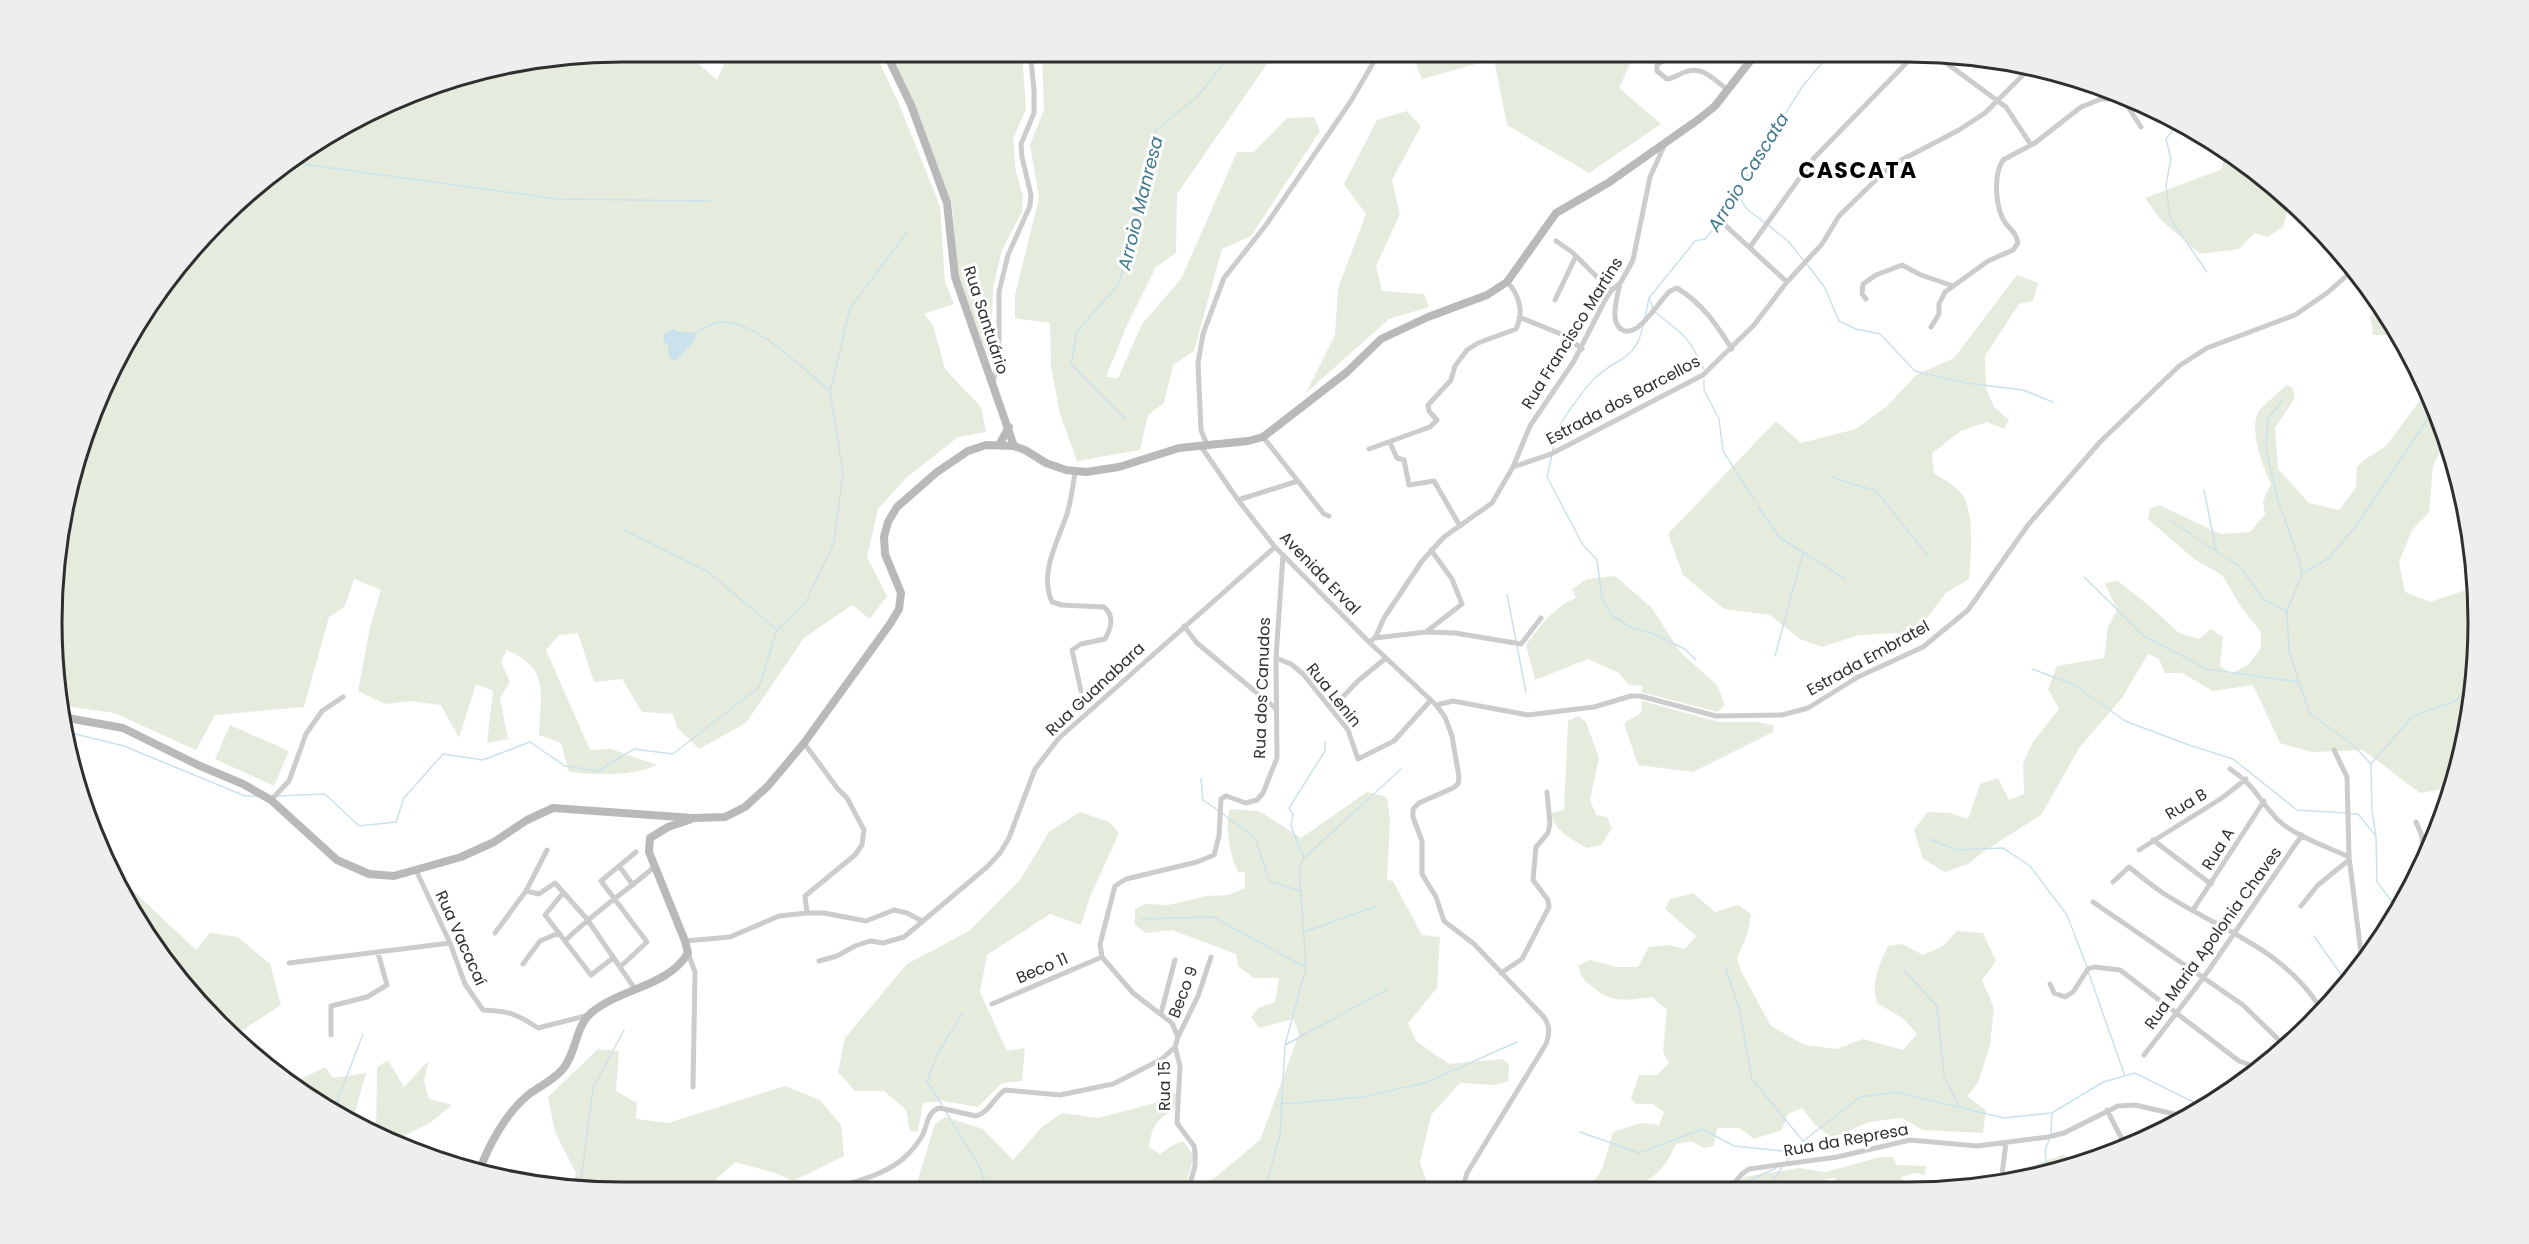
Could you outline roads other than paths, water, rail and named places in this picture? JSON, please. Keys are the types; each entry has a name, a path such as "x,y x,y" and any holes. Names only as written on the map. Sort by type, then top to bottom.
{"main road":[{"name":"Rua Santuário","path":"890,62 911,105 948,203 955,277 1014,446"},
{"path":"70,718 123,728 259,793 269,799 338,860 353,868 382,876 394,876 461,857 494,842 527,820 553,808 693,818 724,817 745,807 768,786 804,743 899,609 901,593 885,554 884,537 888,522 897,507 956,458 986,445 1014,446 1046,463 1076,472 1119,467 1167,450 1248,441 1263,437 1347,372 1381,339 1428,317 1487,296 1507,282 1556,213 1608,183 1699,119 1728,90 1750,62"},
{"path":"999,445 1009,427"},
{"path":"482,1164 502,1127 520,1104 562,1070 589,1015 635,989 673,972 688,953 653,868 649,852 651,838 668,827 693,818"}],"street":[{"path":"993,384 999,351 999,292 1008,255 1030,206 1031,195 1022,157 1022,144 1034,113 1031,62"},
{"path":"1204,445 1201,430 1198,363 1203,334 1224,278 1266,225 1338,120 1373,62"},
{"path":"1661,62 1657,65 1657,71 1667,79 1696,69 1703,71 1728,90"},
{"path":"1750,247 1814,158 1907,62"},
{"path":"1946,63 2006,107 2031,144"},
{"name":"Estrada dos Barcellos","path":"1513,468 1551,454 1703,375 1732,349 1787,282 1822,244 1839,216 1890,166 1959,129 1998,102 2024,74"},
{"path":"1931,327 1939,314 1939,304 1945,292 1989,261 2013,250 2018,243 2017,234 2006,224 2000,213 1998,176 2003,160 2031,144 2080,107 2107,99"},
{"path":"2131,108 2141,127"},
{"name":"Rua Francisco Martins","path":"1513,468 1530,426 1582,349 1611,291 1621,282 1633,260 1650,177 1667,141"},
{"path":"1726,226 1787,282"},
{"path":"1556,241 1576,256 1611,291"},
{"path":"1555,300 1576,256"},
{"path":"1866,299 1862,294 1863,284 1876,275 1902,265 1921,275 1953,286"},
{"name":"Estrada Embratel","path":"1436,705 1453,701 1528,715 1594,707 1631,696 1640,696 1716,716 1782,715 1808,708 1863,674 1923,647 1968,610 2028,525 2100,442 2179,366 2207,348 2295,315 2328,294 2347,275"},
{"path":"1369,449 1425,430 1435,424 1437,420 1429,411 1428,405 1451,380 1460,357 1478,343 1512,332 1517,327 1518,299 1507,282"},
{"path":"1621,282 1615,317 1618,326 1624,330 1629,331 1638,327 1670,291 1677,288 1692,297 1709,313 1732,349"},
{"path":"1519,317 1566,336 1582,349"},
{"path":"1263,437 1324,514 1329,516"},
{"path":"1390,443 1396,457 1404,460 1409,486 1434,481 1460,526"},
{"name":"Avenida Erval","path":"1204,445 1238,500 1275,547 1369,642 1431,700 1445,717 1452,736 1459,777 1458,784 1419,803 1413,809 1413,817 1422,842 1422,874 1436,897 1444,921 1474,944 1501,973"},
{"path":"1375,638 1384,618 1431,550 1492,503 1513,468"},
{"path":"1076,472 1067,516 1052,551 1049,595 1052,602 1062,605 1104,607 1110,614 1111,621 1105,639 1081,644 1072,650 1081,691"},
{"path":"1238,500 1298,481"},
{"name":"Rua Guanabara","path":"819,960 837,957 870,940 883,943 904,937 987,867 1000,853 1017,820 1026,788 1035,769 1059,738 1275,547"},
{"path":"1426,632 1462,604 1452,579 1431,550"},
{"name":"Rua dos Canudos","path":"1102,957 1100,944 1115,886 1126,879 1197,862 1214,855 1219,836 1221,799 1227,796 1246,803 1257,800 1263,793 1277,758 1276,658 1283,555"},
{"path":"1369,642 1375,638 1426,632 1455,633 1521,644 1541,618"},
{"path":"1184,626 1197,643 1230,668 1255,693 1275,708"},
{"name":"Rua Lenin","path":"1276,658 1291,664 1303,674 1348,730 1358,759 1394,741 1431,700"},
{"path":"1331,709 1386,658"},
{"path":"269,799 289,780 306,734 322,711 343,697"},
{"path":"804,743 847,798 864,830 862,844 855,855 806,896 807,913"},
{"path":"2334,750 2347,777 2349,858 2361,951"},
{"path":"2230,769 2246,779 2278,820 2302,835 2349,858"},
{"name":"Rua B","path":"2139,850 2222,798 2246,779"},
{"path":"1464,1182 1467,1173 1550,1034 1548,1022 1501,973 1522,959 1549,907 1548,900 1533,880 1536,847 1548,833 1550,824 1547,792"},
{"name":"Rua A","path":"2193,910 2264,801"},
{"path":"2416,822 2422,842"},
{"name":"Rua Maria Apolonia Chaves","path":"2144,1055 2235,934 2302,835"},
{"path":"2153,840 2211,884"},
{"path":"495,933 526,891 547,850"},
{"path":"620,967 647,942 601,881 636,852"},
{"path":"2301,906 2318,885 2349,858"},
{"path":"619,866 633,885"},
{"path":"2113,882 2129,867 2163,893 2274,956 2317,1003"},
{"path":"565,941 587,920 653,868"},
{"name":"Rua Vacacaí","path":"416,870 450,943 465,984 483,1010 518,1014 538,1028 589,1015"},
{"path":"526,891 539,894 554,883 587,920 635,989"},
{"path":"564,893 545,915 591,975 613,958"},
{"path":"2093,902 2243,1005 2279,1041"},
{"path":"684,941 730,937 779,916 807,913 824,913 866,921 894,910 907,913 922,921"},
{"path":"523,964 540,941 559,933"},
{"path":"289,963 450,943"},
{"path":"331,1035 331,1006 367,997 387,985 378,953"},
{"path":"688,953 695,972 693,1087"},
{"path":"848,1182 896,1165 909,1154 922,1135 934,1110 940,1108 976,1116 989,1108 996,1097 1005,1090 1060,1095 1113,1084 1162,1059 1175,1047 1178,1037 1172,1023 1133,993 1102,957"},
{"name":"Beco 11","path":"992,1004 1102,957"},
{"name":"Beco 9","path":"1178,1037 1197,996 1211,957"},
{"path":"1161,1013 1175,960"},
{"path":"2050,984 2054,993 2065,997 2073,992 2088,969 2094,967 2120,970 2239,1061 2250,1065"},
{"name":"Rua 15","path":"1175,1047 1180,1066 1177,1123 1194,1146 1195,1152 1195,1166 1191,1182"},
{"name":"Rua da Represa","path":"1735,1182 1749,1169 1837,1157 1910,1140 1977,1146 2064,1133 2118,1106 2135,1105 2174,1114"},
{"path":"2107,1110 2122,1140"},
{"path":"2002,1174 2006,1143"}],"water":[{"path":"673,329 679,332 694,332 696,339 676,361 669,358 668,346 663,340 664,334"}],"waterway":[{"name":"Arroio Manresa","path":"1125,419 1071,364 1077,331 1119,284 1156,130 1198,96 1224,62"},
{"name":"Arroio Cascata","path":"1653,308 1649,298 1695,241 1705,239 1716,226 1802,87 1823,62"},
{"path":"2173,129 2166,139 2171,159 2166,185 2170,218 2207,272"},
{"path":"300,164 558,199 710,201"},
{"path":"1736,193 1747,209 1765,223"},
{"path":"1769,226 1788,241 1804,261"},
{"path":"278,796 325,794 359,826 396,822 404,798 443,754 483,760 530,742 565,766 598,771 634,749 673,754 759,687 777,630 807,600 834,542 843,473 830,392 850,308 908,231"},
{"path":"1807,264 1825,288 1839,321 1856,329 1880,334 1915,371 1966,383 2023,390 2053,402"},
{"path":"1645,318 1649,298"},
{"name":"Arroio Cascata","path":"1655,312 1686,339 1703,369"},
{"path":"695,334 707,326 720,322 734,323 763,337 830,391"},
{"path":"1553,450 1556,432 1574,404 1595,378 1630,352 1640,338 1643,326"},
{"name":"Arroio Cascata","path":"1704,380 1704,390 1719,419 1723,451 1755,501"},
{"path":"2283,399 2268,419 2266,449 2278,501 2297,553 2302,574 2287,611 2289,651 2309,713 2351,743 2371,764 2377,882 2392,902"},
{"path":"2303,573 2329,558 2356,526 2429,418"},
{"path":"1552,455 1547,477 1583,545 1597,560 1602,598 1611,615 1632,628 1652,633 1685,649 1696,660"},
{"path":"1831,477 1876,491 1928,556"},
{"path":"2204,490 2216,550"},
{"name":"Arroio Cascata","path":"1758,506 1779,537 1845,579"},
{"path":"2171,521 2240,567 2264,600 2287,611"},
{"path":"623,529 707,571 777,630"},
{"path":"1775,656 1803,553"},
{"path":"2084,577 2144,636 2207,669 2299,682"},
{"path":"1507,594 1516,641"},
{"path":"1517,646 1526,692"},
{"path":"2032,669 2075,685 2125,721 2233,759 2297,810 2346,813"},
{"path":"2371,764 2413,716 2455,701 2463,694"},
{"path":"73,733 124,746 245,796 258,796"},
{"path":"1267,1182 1280,1134 1285,1045 1306,967 1299,868 1304,858 1291,826 1293,814 1289,808 1325,751 1325,742"},
{"path":"1304,858 1401,769"},
{"path":"1201,778 1203,800 1219,811"},
{"path":"1223,814 1255,838 1269,881 1300,891"},
{"path":"2351,814 2358,814 2375,835"},
{"path":"1930,839 1956,850 2003,848 2030,866 2067,915 2087,967"},
{"path":"1304,932 1377,906"},
{"path":"1142,919 1213,917 1305,967"},
{"path":"2314,936 2342,975"},
{"path":"1725,966 1739,1007 1752,1079 1803,1141"},
{"path":"1904,970 1937,1006 1944,1076 1960,1108"},
{"path":"2088,971 2125,1076"},
{"path":"1285,1045 1388,989"},
{"path":"942,1105 927,1081 938,1053 962,1014"},
{"path":"581,1181 593,1088 624,1030"},
{"path":"336,1103 363,1034"},
{"path":"1283,1104 1364,1097 1427,1082 1517,1042"},
{"path":"1787,1161 1803,1141 1860,1097 1896,1092 2004,1118 2052,1113 2103,1082 2135,1073 2194,1103"},
{"path":"946,1112 980,1168 985,1182"},
{"path":"2051,1135 2052,1113"},
{"path":"1580,1132 1639,1153 1702,1129 1734,1146 1791,1152"},
{"path":"2046,1164 2045,1150 2049,1140"},
{"path":"1772,1182 1782,1167"},
{"path":"1747,1182 1776,1168"}],"district":[{"name":"CASCATA","path":"1858,170"}]}
